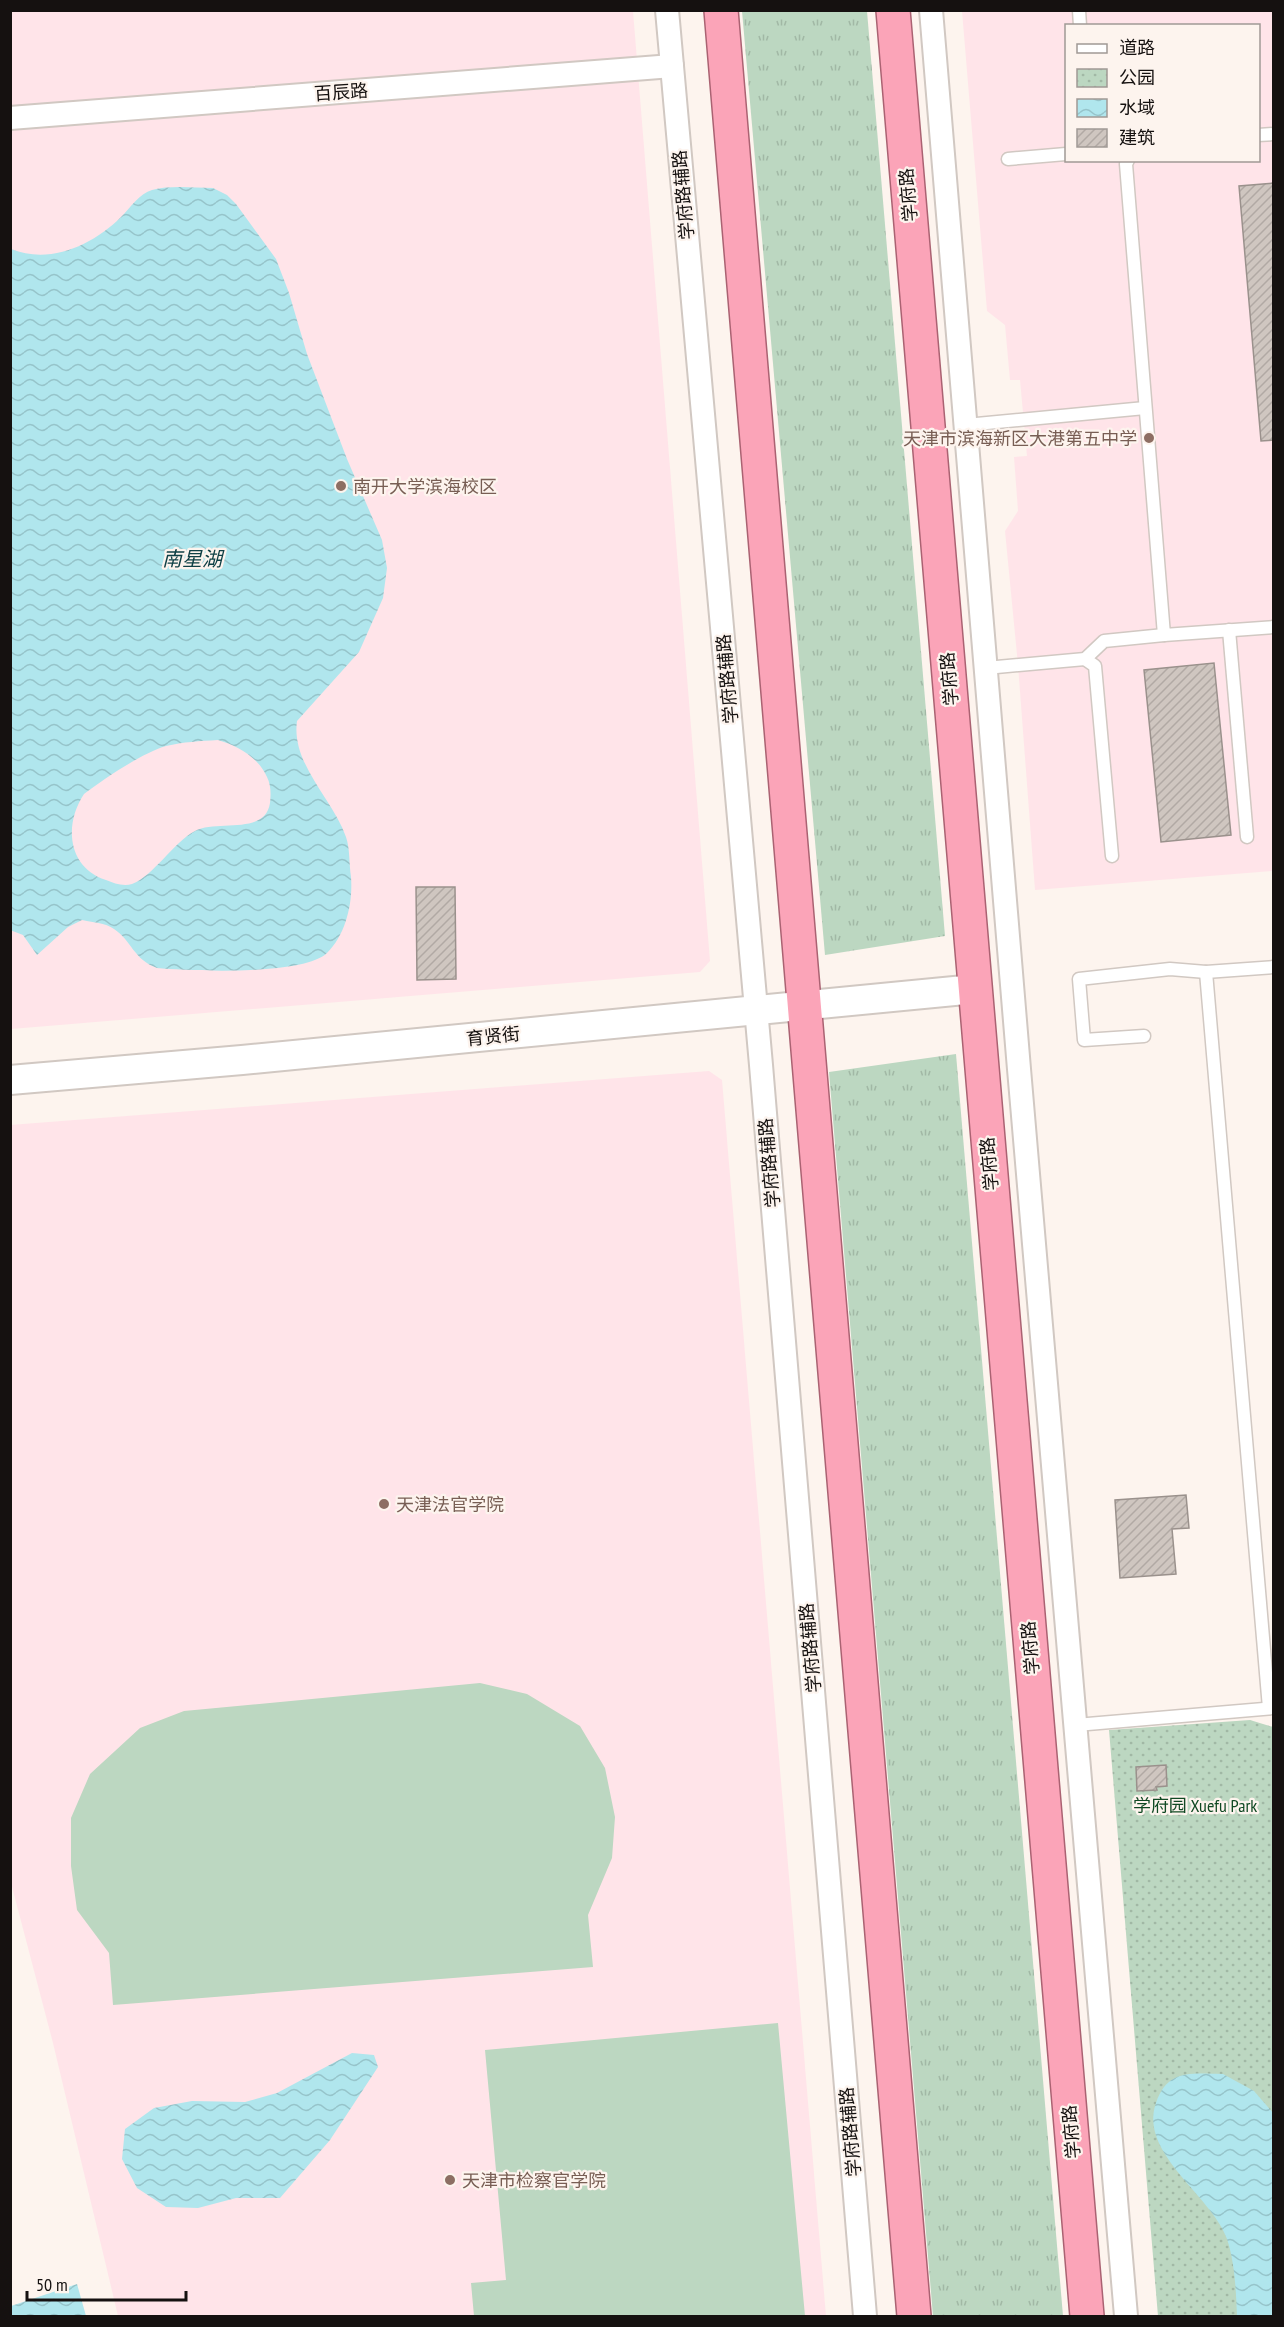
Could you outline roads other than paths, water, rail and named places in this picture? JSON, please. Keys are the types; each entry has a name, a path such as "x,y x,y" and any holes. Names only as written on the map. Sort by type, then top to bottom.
{"highway":[{"path":"721,10 914,2316"},
{"name":"学府路","path":"893,10 1087,2316"}],"street":[{"name":"学府路辅路","path":"667,10 756,1010 866,2316"},
{"path":"931,10 1126,2316"},
{"name":"百辰路","path":"10,118 672,66"},
{"name":"育贤街","path":"10,1080 242,1060 975,989"}],"lane":[{"path":"1008,159 1065,154"},
{"path":"1127,162 1164,635"},
{"path":"966,425 1145,408"},
{"path":"986,668 1085,659 1104,641 1274,627"},
{"path":"1228,630 1247,837"},
{"path":"1085,659 1095,666 1112,856"},
{"path":"1144,1036 1084,1040 1079,979 1170,969 1206,972 1274,967"},
{"path":"1076,1725 1271,1708 1206,972"}],"water":[{"name":"南星湖","path":"182,187 213,188 227,195 236,204 276,259 289,293 307,354 347,459 382,540 387,568 383,598 359,652 297,721 297,737 306,767 340,823 347,841 351,897 347,918 339,937 327,953 314,960 271,969 157,968 143,960 111,927 82,920 68,927 37,955 23,935 10,930 11,249 41,255 70,250 110,227 139,197 152,190","holes":["218,740 253,758 267,777 270,803 266,813 259,820 195,831 179,843 148,874 129,885 106,880 93,874 83,865 73,843 72,831 74,818 84,794 156,749 192,742"]},
{"path":"352,2053 374,2055 378,2067 330,2140 280,2198 236,2198 198,2208 166,2207 137,2188 122,2159 125,2129 154,2108 192,2101 245,2102 277,2093"},
{"path":"1191,2074 1223,2074 1254,2091 1273,2113 1273,2316 1237,2316 1236,2287 1227,2239 1219,2223 1167,2157 1157,2139 1153,2121 1156,2103 1161,2092 1174,2078"},
{"path":"77,2284 86,2316 11,2316 11,2306"}],"place":[{"name":"天津市滨海新区大港第五中学","path":"1149,438"},
{"name":"南开大学滨海校区","path":"341,486"},
{"name":"天津法官学院","path":"384,1504"},
{"name":"天津市检察官学院","path":"450,2180"}],"park label":[{"name":"学府园 Xuefu Park","path":"1195,1805"}]}
